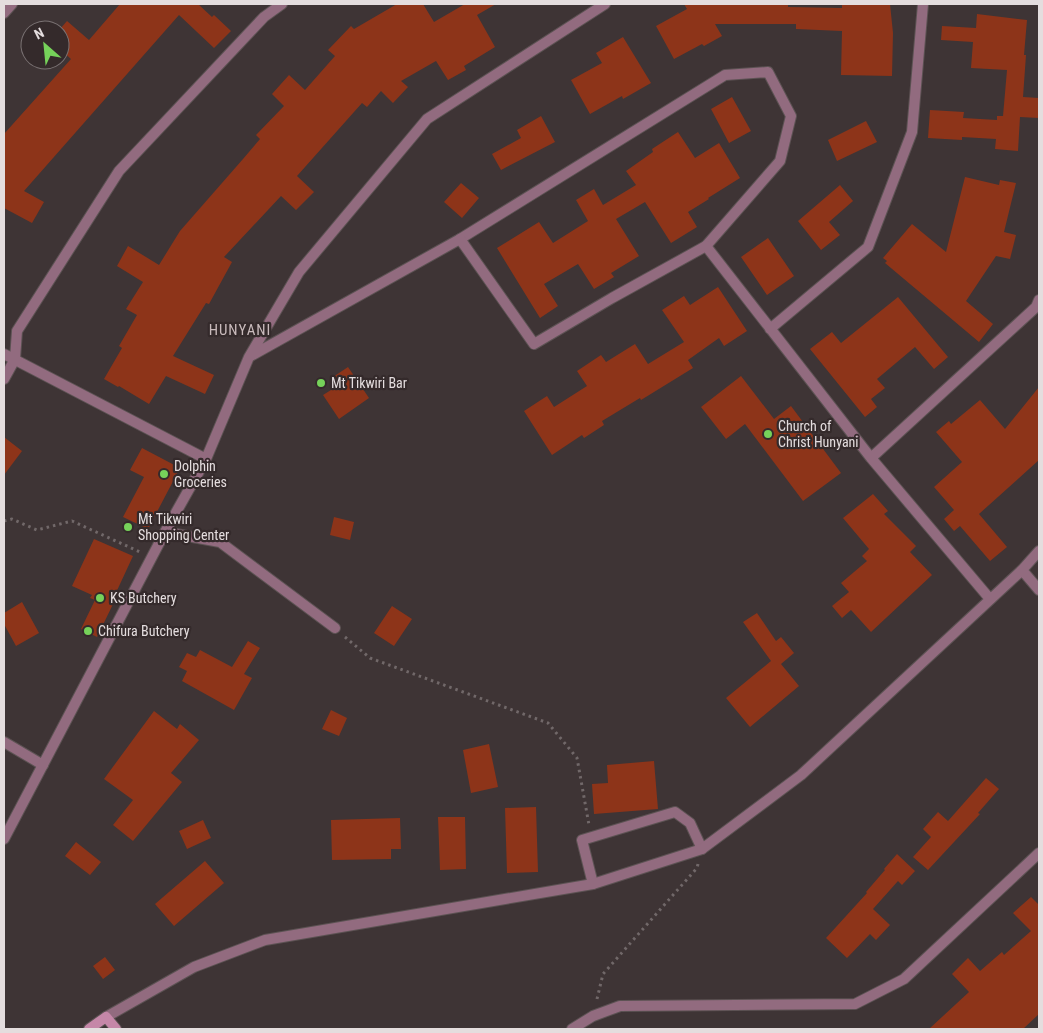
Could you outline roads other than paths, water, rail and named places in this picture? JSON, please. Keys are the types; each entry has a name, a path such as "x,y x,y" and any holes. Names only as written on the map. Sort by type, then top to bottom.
{"street":[{"path":"4,13 12,4"},
{"path":"4,379 15,359 16,331 119,171 264,17 282,4"},
{"path":"4,839 165,532 206,459 249,357 299,272 427,120 605,4"},
{"path":"770,329 868,247 912,132 923,4"},
{"path":"249,357 460,239 725,75 768,72 791,116 780,161 706,246 534,344 460,239"},
{"path":"706,246 871,458 990,600"},
{"path":"871,458 1036,307 1039,300"},
{"path":"4,354 206,459"},
{"path":"165,532 220,542 335,628"},
{"path":"89,1029 106,1017 194,967 265,940 593,884 702,849 801,775 1022,570 1039,551"},
{"path":"1022,570 1039,590"},
{"path":"4,742 43,765"},
{"path":"593,884 582,840 674,812 690,823 702,849"},
{"path":"572,1029 593,1016 620,1006 855,1004 904,979 1039,853"},
{"path":"106,1017 116,1029"}],"place":[{"name":"Mt Tikwiri Bar","path":"321,383"},
{"name":"Church of Christ Hunyani","path":"768,434"},
{"name":"Dolphin Groceries","path":"164,474"},
{"name":"Mt Tikwiri Shopping Center","path":"128,527"},
{"name":"KS Butchery","path":"100,598"},
{"name":"Chifura Butchery","path":"88,631"}],"district":[{"name":"HUNYANI","path":"240,330"}]}
